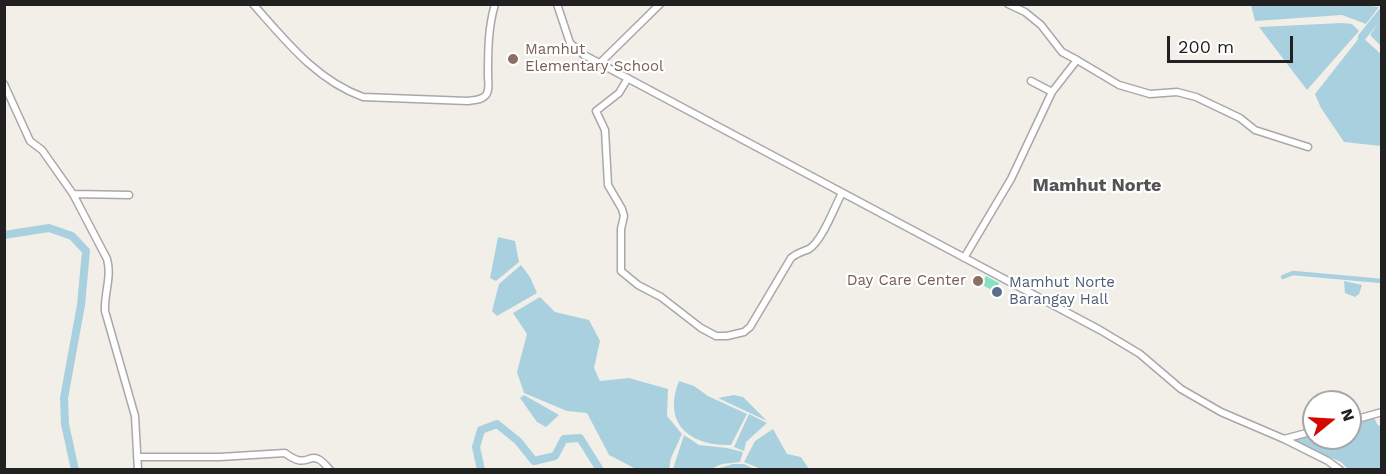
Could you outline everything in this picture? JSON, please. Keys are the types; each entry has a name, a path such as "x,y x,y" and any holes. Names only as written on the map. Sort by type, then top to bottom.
{"street":[{"path":"253,4 311,68 351,93 363,98 468,101 485,96 488,89 490,20 495,4"},
{"path":"557,4 570,43 584,55 1124,344 1181,389 1221,412 1328,461 1340,470"},
{"path":"600,63 660,4"},
{"path":"1008,4 1025,12 1041,25 1062,52 1119,85 1150,94 1177,92 1196,98 1240,118 1256,130 1308,147"},
{"path":"964,258 1011,179 1052,92 1077,60"},
{"path":"628,78 619,93 597,111 605,130 608,185 624,216 621,229 621,271 638,285 662,297 701,328 716,336 727,336 744,332 750,327 791,258 799,251 809,249 822,233 842,193"},
{"path":"1031,81 1052,92"},
{"path":"4,84 30,141 42,150 73,194 107,259 110,270 104,297 105,311 133,405 138,470"},
{"path":"73,194 129,195"},
{"path":"1362,418 1382,412"},
{"path":"1284,439 1302,434"},
{"path":"137,457 220,457 285,453 294,460 303,462 319,459 330,470"}],"green space":[{"path":"986,276 999,283 995,292 981,284"}],"water":[{"path":"1251,5 1379,7 1366,24 1342,15 1255,21"},
{"path":"1381,19 1381,46 1370,35"},
{"path":"1352,24 1359,31 1307,90 1259,27"},
{"path":"1362,37 1381,54 1381,146 1344,142 1321,108 1315,94"},
{"path":"498,237 515,241 519,262 496,281 490,278"},
{"path":"521,265 530,277 537,293 497,316 492,311 499,284"},
{"path":"1344,281 1362,285 1359,294 1355,297 1345,293"},
{"path":"540,297 555,312 589,320 600,341 594,368 600,381 629,378 668,389 667,416 682,434 671,458 669,469 636,469 609,455 587,413 567,411 524,393 517,372 527,334 513,313"},
{"path":"679,381 694,386 708,396 747,414 731,445 703,441 683,430 674,409"},
{"path":"524,395 559,415 546,427 537,422 520,398"},
{"path":"734,395 743,397 767,421 718,398"},
{"path":"749,414 767,423 746,442 744,451 734,447"},
{"path":"1374,417 1381,427 1381,469 1348,469 1341,462 1313,450 1362,450 1362,420"},
{"path":"773,429 787,454 801,457 809,469 761,469 744,462 755,441"},
{"path":"684,435 699,445 743,452 740,462 722,464 711,469 673,469"},
{"path":"1302,436 1302,445 1288,439"},
{"path":"733,464 744,464 754,469 716,469"}],"waterway":[{"path":"1362,37 1382,12"},
{"path":"4,235 49,228 72,236 86,251 81,305 64,398 65,424 75,470"},
{"path":"1283,277 1293,273 1382,281"},
{"path":"481,470 476,447 481,430 497,424 518,441 534,461 555,456 564,439 580,438 600,470"}],"place":[{"name":"Mamhut Elementary School","path":"513,59"},
{"name":"Day Care Center","path":"978,281"},
{"name":"Mamhut Norte Barangay Hall","path":"997,292"}],"district":[{"name":"Mamhut Norte","path":"1097,186"}]}
